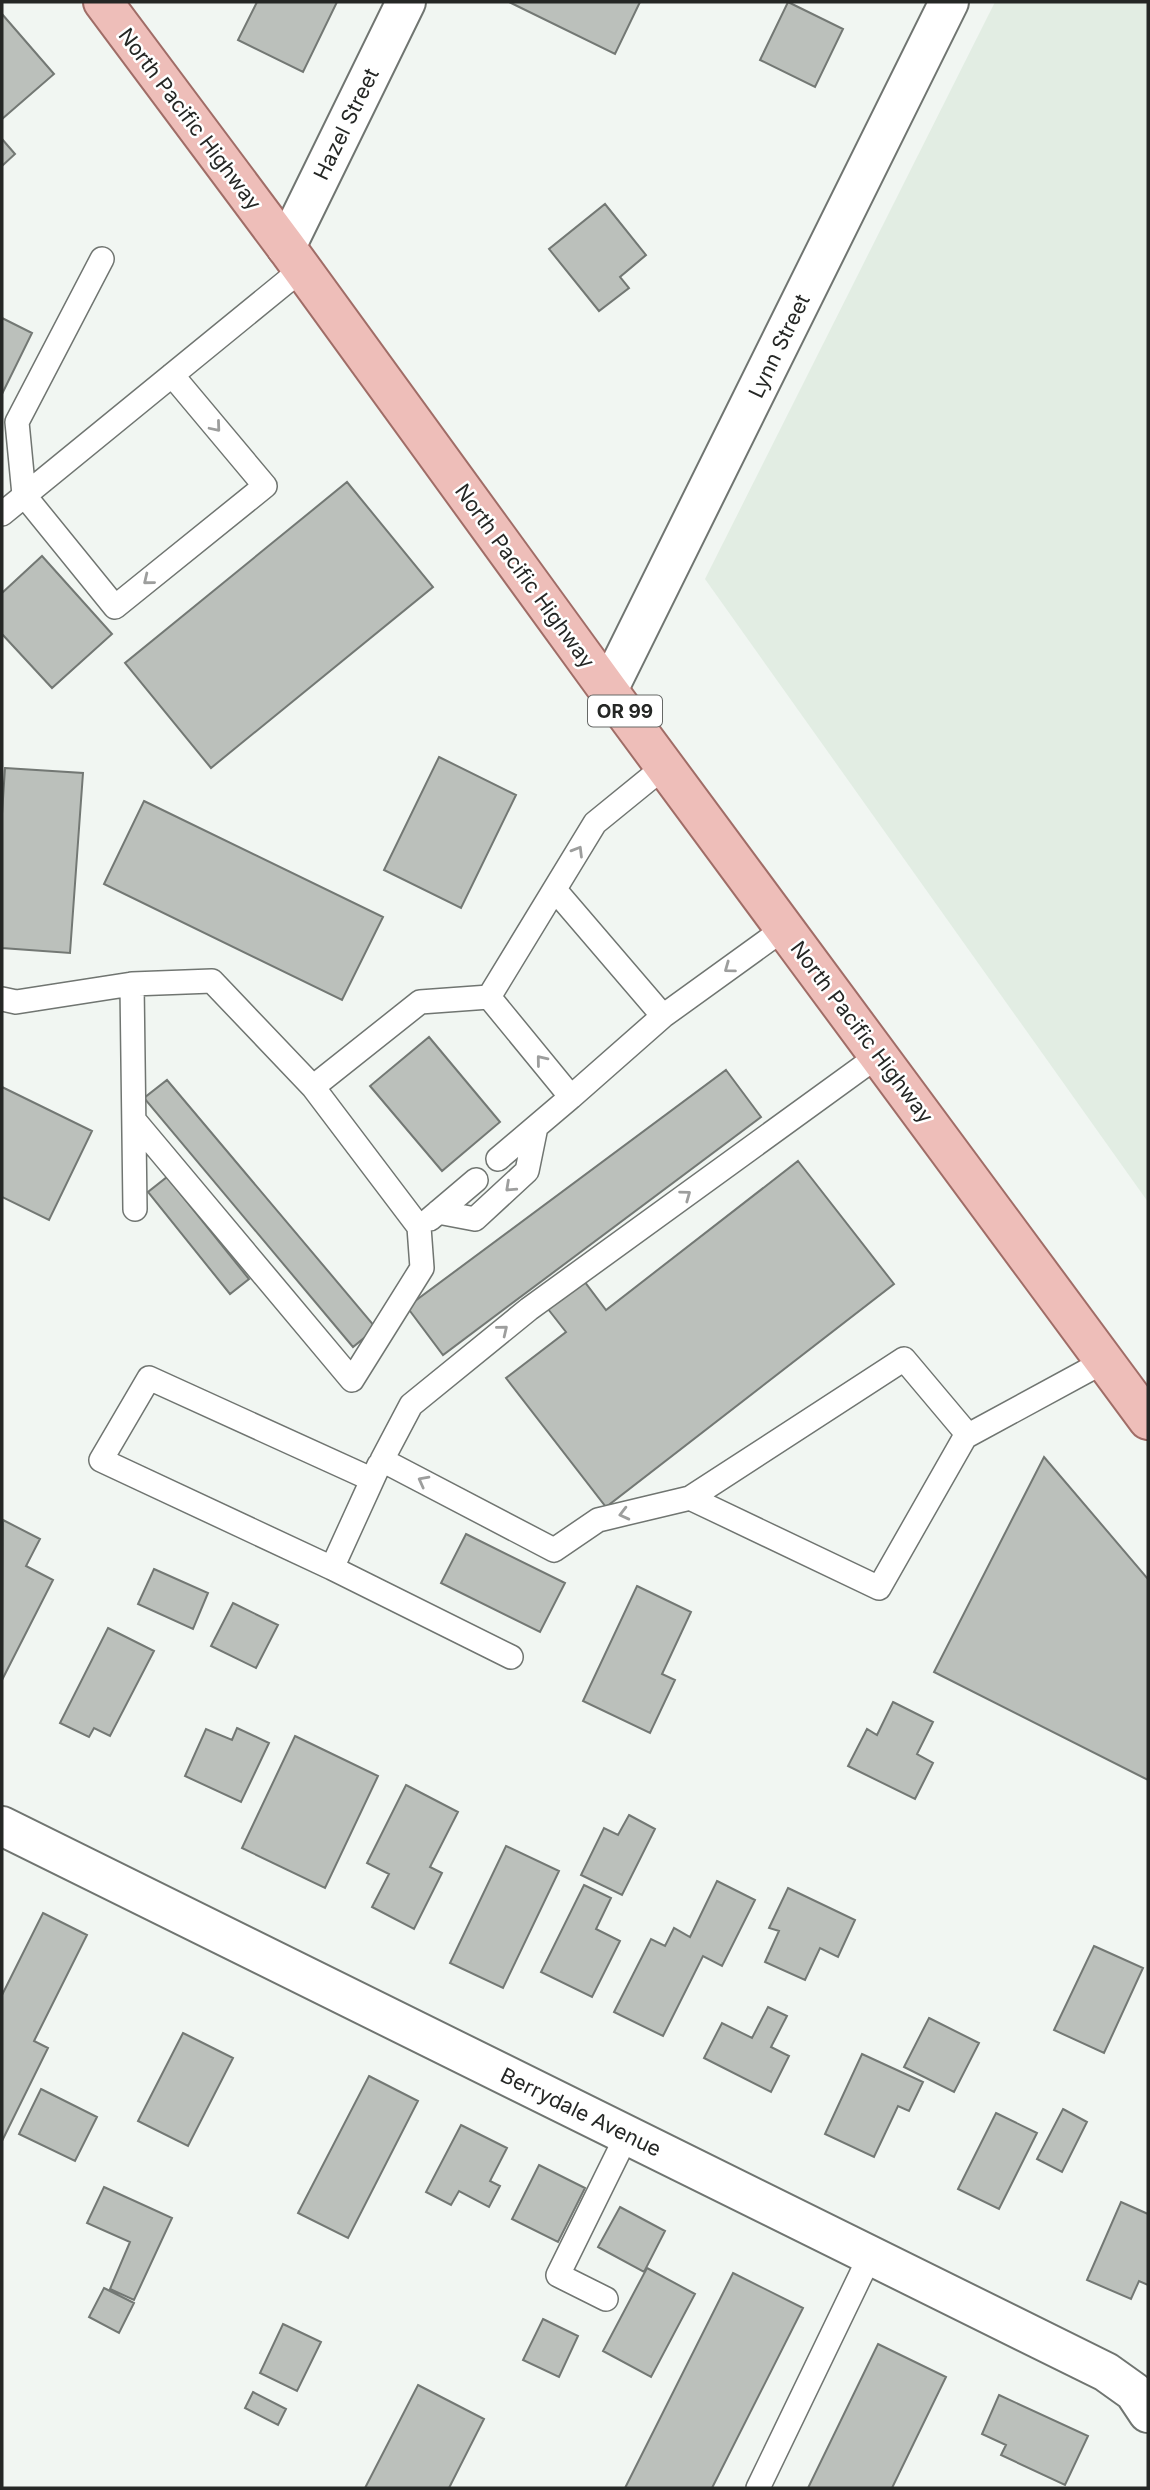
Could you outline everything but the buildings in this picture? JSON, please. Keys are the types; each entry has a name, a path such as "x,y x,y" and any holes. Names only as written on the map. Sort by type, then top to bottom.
{"main road":[{"name":"North Pacific Highway","path":"103,2 1148,1420"}],"street":[{"name":"Hazel Street","path":"294,258 406,2"},
{"name":"Lynn Street","path":"608,690 949,2"},
{"name":"Berrydale Avenue","path":"2,1826 1106,2372 1134,2392 1148,2413"}],"lane":[{"path":"2,513 172,375 294,258"},
{"path":"102,259 17,422 24,495 114,607 265,486 172,375"},
{"path":"489,997 595,823 665,766"},
{"path":"555,890 663,1016"},
{"path":"498,1159 663,1016 785,928"},
{"path":"2,999 16,1002 132,984 212,981 313,1087 419,1227 422,1268 352,1380 134,1120"},
{"path":"132,984 135,1209"},
{"path":"313,1087 420,1002 489,997"},
{"path":"489,997 571,1097"},
{"path":"332,1568 377,1469 411,1405 508,1326 879,1055"},
{"path":"438,1212 475,1219 527,1171 536,1127"},
{"path":"419,1227 476,1181"},
{"path":"511,1657 332,1568 101,1460 149,1378 377,1469 554,1550 598,1520 690,1498 904,1359 968,1435"},
{"path":"690,1498 879,1588 968,1435 1105,1361"},
{"path":"606,2299 558,2275 627,2135"},
{"path":"758,2488 870,2256"}],"shaded area":[{"path":"995,2 1148,2 1148,1202 705,579"}]}
